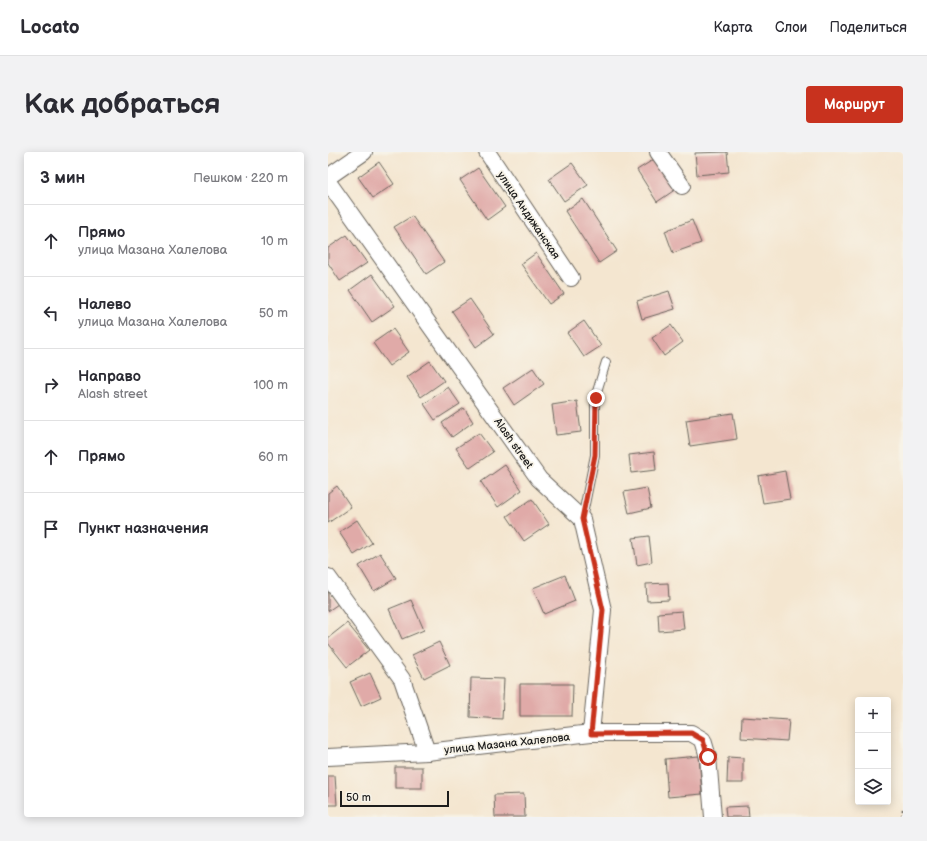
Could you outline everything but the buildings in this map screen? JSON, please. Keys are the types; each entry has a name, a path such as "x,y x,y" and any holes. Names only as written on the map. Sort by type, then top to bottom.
{"street":[{"path":"328,177 364,152"},
{"name":"улица Андижанская","path":"487,152 571,278"},
{"path":"658,152 682,186"},
{"name":"Alash street","path":"328,182 540,479 582,519"},
{"path":"582,519 603,610 591,734"},
{"path":"328,577 402,679 427,752"},
{"name":"улица Мазана Халелова","path":"328,757 427,752 591,734 691,733 703,740 708,757 713,817"}],"lane":[{"path":"582,519 595,455 596,398 606,362"}],"path":[{"path":"902,817 903,809"}],"route":[{"path":"596,398 595,455 582,519 603,610 591,734 691,733 703,740 708,757"}]}
